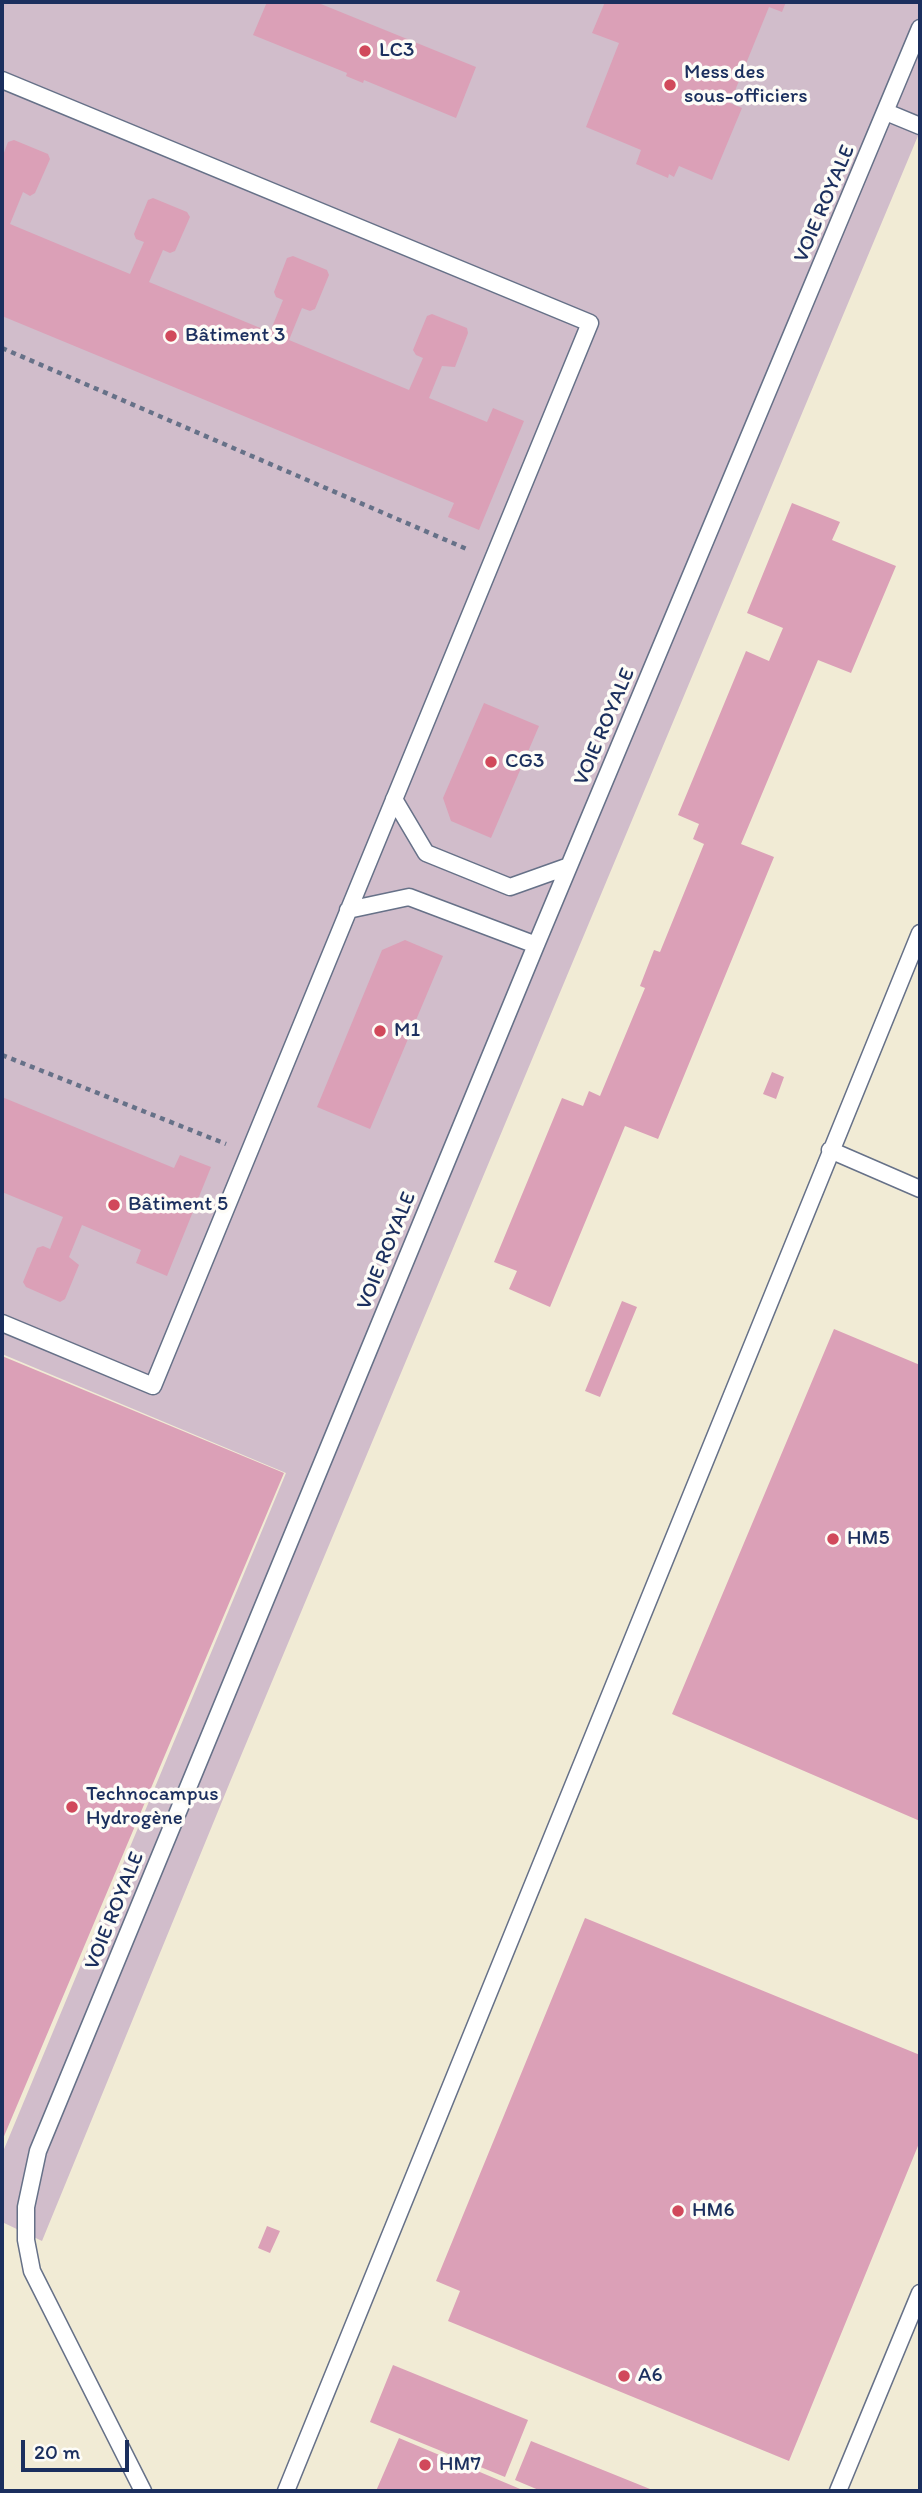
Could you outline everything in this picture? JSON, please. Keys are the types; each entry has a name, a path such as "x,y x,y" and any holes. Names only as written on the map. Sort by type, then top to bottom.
{"lane":[{"name":"VOIE ROYALE","path":"143,2491 32,2271 26,2240 26,2207 38,2151 536,945 920,28"},
{"path":"2,80 590,323 153,1386 2,1324"},
{"path":"886,112 920,126"},
{"path":"394,799 426,853 510,887 569,866"},
{"path":"348,910 409,897 536,945"},
{"path":"286,2491 920,933"},
{"path":"830,1150 920,1189"},
{"path":"838,2491 920,2293"}],"path":[{"path":"2,348 492,560"},
{"path":"2,1055 249,1153"}],"shaded area":[{"path":"2,2 920,2 920,131 230,1782 42,2241 2,2222 2,2154 286,1473 2,1354"}],"building":[{"name":"LC3","path":"267,2 316,2 476,67 456,118 364,80 363,83 346,76 347,73 253,35"},
{"name":"Mess des sous-officiers","path":"605,2 786,2 782,12 769,7 730,103 742,108 712,180 679,166 674,177 669,174 668,178 636,164 641,150 586,127 619,43 592,33"},
{"name":"Bâtiment 3","path":"14,140 48,154 50,159 35,193 30,196 23,192 10,224 130,274 144,242 136,239 134,234 148,200 153,198 187,212 190,217 175,251 170,253 163,250 149,282 270,332 283,300 276,297 274,292 287,258 293,256 327,270 329,275 315,309 310,311 302,308 289,340 409,390 423,358 413,350 427,316 432,314 467,328 468,333 455,367 442,366 429,398 487,422 493,408 524,421 479,530 448,517 454,503 2,316 2,158 8,142"},
{"path":"792,503 840,522 832,540 896,566 851,673 818,660 741,844 774,857 658,1139 625,1126 550,1307 509,1289 517,1271 494,1262 562,1098 583,1106 589,1091 600,1096 645,988 640,986 654,950 660,952 704,844 693,839 699,824 678,815 746,651 769,661 783,628 747,613"},
{"name":"CG3","path":"484,703 539,726 491,838 451,821 443,798"},
{"name":"M1","path":"405,940 443,956 370,1129 317,1107 382,950"},
{"path":"772,1072 784,1077 776,1099 763,1094"},
{"name":"Bâtiment 5","path":"2,1097 174,1168 180,1155 211,1167 167,1276 136,1263 141,1250 82,1225 69,1257 79,1265 65,1299 60,1302 26,1287 23,1282 37,1248 43,1246 50,1249 63,1217 2,1192"},
{"path":"622,1301 637,1307 600,1397 585,1391"},
{"name":"HM5","path":"834,1329 920,1365 920,1821 672,1714"},
{"name":"Technocampus Hydrogène","path":"2,1356 284,1473 2,2141"},
{"name":"HM6","path":"585,1918 920,2055 920,2141 789,2461 448,2321 460,2291 436,2281"},
{"path":"267,2226 280,2231 270,2253 258,2248"},
{"path":"393,2365 528,2420 505,2477 370,2422"},
{"name":"HM7","path":"399,2438 525,2491 376,2491"},
{"path":"531,2441 655,2491 541,2491 515,2480"}],"place":[{"name":"LC3","path":"365,51"},
{"name":"Mess des sous-officiers","path":"670,85"},
{"name":"Bâtiment 3","path":"171,336"},
{"name":"CG3","path":"491,762"},
{"name":"M1","path":"380,1031"},
{"name":"Bâtiment 5","path":"114,1205"},
{"name":"HM5","path":"833,1539"},
{"name":"Technocampus Hydrogène","path":"72,1807"},
{"name":"HM6","path":"678,2211"},
{"name":"A6","path":"624,2376"},
{"name":"HM7","path":"425,2465"}]}
